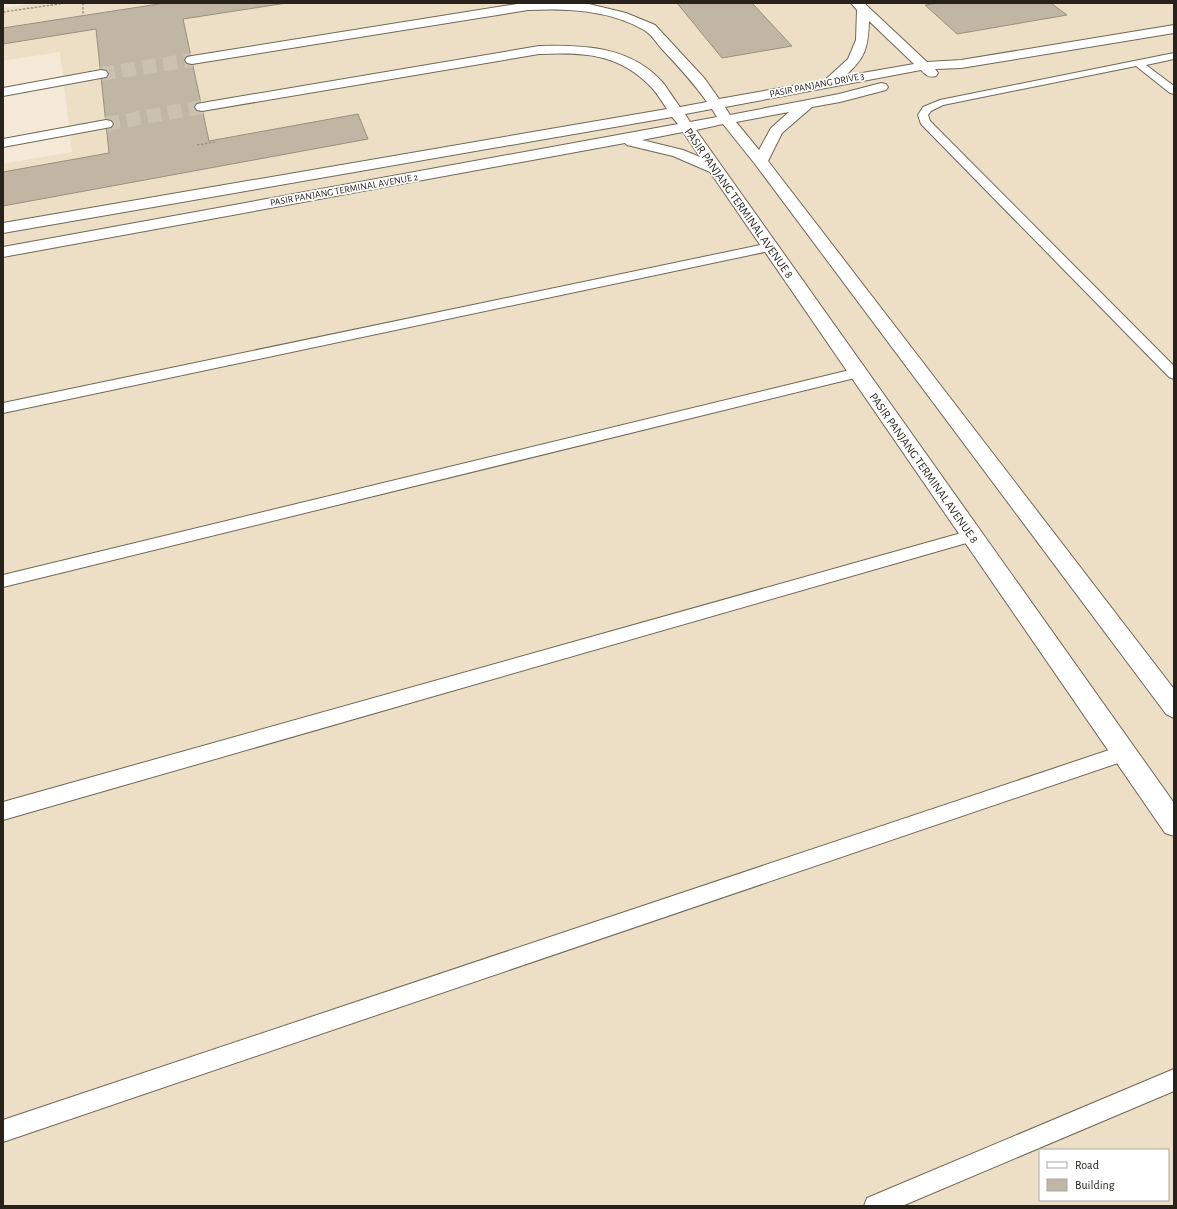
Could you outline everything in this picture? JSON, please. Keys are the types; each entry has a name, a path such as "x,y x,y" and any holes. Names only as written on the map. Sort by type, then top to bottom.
{"street":[{"path":"192,60 528,6 558,5 589,8 622,16 650,28 700,82 715,105 760,161 1174,707"},
{"path":"860,6 928,70"},
{"path":"830,83 854,61 862,40 860,6"},
{"name":"PASIR PANJANG DRIVE 3","path":"675,112 830,83 928,70 1174,29"},
{"name":"PASIR PANJANG TERMINAL AVENUE 8","path":"202,107 539,50 569,49 604,54 627,61 658,86 1174,824"},
{"name":"PASIR PANJANG DRIVE 3","path":"686,127 840,98 928,70"},
{"path":"3,92 101,74"},
{"path":"760,161 776,131 787,120 811,103"},
{"name":"PASIR PANJANG TERMINAL AVENUE 2","path":"3,228 675,112"},
{"path":"3,143 106,124"},
{"name":"PASIR PANJANG TERMINAL AVENUE 2","path":"3,252 686,127"},
{"path":"621,140 656,146 678,152 714,168"}],"lane":[{"path":"1174,56 940,103 927,109 923,115 925,122 1174,374"},
{"path":"1138,64 1174,91"},
{"path":"3,408 770,248"},
{"path":"3,581 858,373"},
{"path":"3,811 972,536"},
{"path":"3,1132 1124,753"},
{"path":"875,1206 1174,1080"}],"path":[{"path":"3,12 66,3"},
{"path":"83,3 83,15"},
{"path":"197,145 215,142"}],"shaded area":[{"path":"36,3 1174,3 1174,1206 3,1206 3,164 72,152 60,52 3,61 3,8"}],"building":[{"path":"165,3 287,3 183,19 209,141 358,114 368,139 3,206 3,172 109,153 96,29 3,44 3,28"},
{"path":"677,3 752,3 792,46 722,58"},
{"path":"939,3 1051,3 1067,15 957,34 925,5"}],"tunnel":[{"path":"101,74 192,60"},
{"path":"106,124 202,107"}]}
